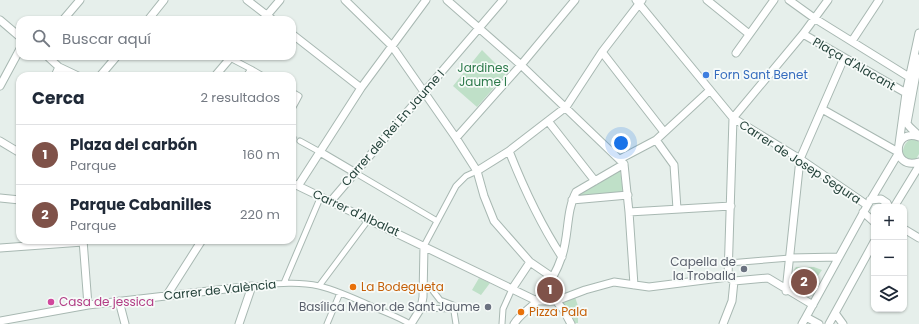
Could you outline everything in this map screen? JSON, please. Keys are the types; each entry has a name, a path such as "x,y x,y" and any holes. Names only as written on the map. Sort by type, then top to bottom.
{"street":[{"path":"66,16 80,0"},
{"path":"151,16 164,0"},
{"path":"247,0 266,16"},
{"path":"269,16 280,0"},
{"path":"345,0 392,46 425,92 477,171 484,196 494,221 530,262 552,277"},
{"path":"296,183 320,152 361,88 426,0"},
{"path":"447,0 521,65 622,162 630,212 634,285"},
{"name":"Carrer del Rei En Jaume I","path":"331,200 503,0"},
{"path":"456,138 521,65 575,0"},
{"path":"707,0 749,34"},
{"path":"736,53 774,0"},
{"name":"Plaça d'Alacant","path":"788,0 814,18 910,77"},
{"path":"723,324 732,301 729,263 733,118 803,34 828,0"},
{"path":"852,41 879,0"},
{"path":"411,324 421,308 424,287 422,245 456,186 466,176 477,171 509,151 566,107 602,52 639,1"},
{"name":"Carrer de Josep Segura","path":"639,1 733,118 869,203"},
{"path":"0,20 16,34"},
{"path":"802,324 863,212 898,153 906,93 919,33"},
{"name":"Plaça d'Alacant","path":"803,34 906,93"},
{"path":"296,37 361,88"},
{"path":"602,52 664,132"},
{"path":"0,86 16,56"},
{"path":"786,290 800,159 844,58"},
{"path":"919,58 907,123 919,137"},
{"path":"52,60 60,67 70,72"},
{"path":"103,72 114,60"},
{"path":"218,72 228,60"},
{"path":"236,60 256,72"},
{"path":"57,72 60,67"},
{"path":"514,324 537,300 552,277 562,257 567,237 572,200 576,192 595,182 656,140 710,90"},
{"path":"822,109 898,153 906,162 912,164 919,162"},
{"path":"548,121 595,182"},
{"path":"899,144 902,139 908,136 914,135 919,137"},
{"path":"656,140 674,165 677,209"},
{"path":"300,141 437,221"},
{"path":"0,142 16,151"},
{"path":"509,151 522,186 546,232 562,257"},
{"path":"896,204 919,166"},
{"name":"Carrer d'Albalat","path":"296,184 537,300"},
{"path":"572,200 628,195"},
{"path":"284,283 321,196"},
{"path":"0,198 16,200"},
{"path":"869,203 881,199 888,204"},
{"path":"630,212 731,206"},
{"path":"863,212 871,219"},
{"path":"319,286 369,219"},
{"path":"907,231 919,238"},
{"path":"0,248 47,244"},
{"path":"83,244 88,305"},
{"path":"167,295 199,244"},
{"path":"829,324 871,247"},
{"path":"729,263 790,258 839,257"},
{"path":"502,324 503,309 512,289 530,262"},
{"path":"537,300 556,301 585,290 614,282 649,287 731,279 768,278 813,305"},
{"name":"Carrer de València","path":"0,322 88,305 284,283 319,286 392,314 411,324"},
{"path":"239,324 252,286"},
{"path":"424,287 430,287 440,300 453,305 456,324"},
{"path":"327,324 340,293"},
{"path":"119,301 125,324"},
{"path":"556,301 563,309 570,324"},
{"path":"421,308 454,309"},
{"path":"835,313 843,324"},
{"path":"806,317 819,324"}],"green space":[{"name":"Jardines Jaume I","path":"482,50 506,74 477,107 453,86"},
{"path":"911,139 916,139 919,142 919,154 916,159 908,160 903,155 903,150 904,146"},
{"path":"620,169 623,192 576,199 578,194"},
{"path":"796,267 814,267 822,270 816,277 809,292 804,292 804,290 795,287 796,277 794,270"},
{"path":"479,278 490,283 481,295 472,290"},
{"path":"575,297 578,306 578,323 574,323 561,303"}],"tunnel":[{"path":"296,139 300,141"}],"place":[{"name":"Forn Sant Benet","path":"706,75"},
{"name":"Capella de la Troballa","path":"744,269"},
{"name":"Parque Cabanilles","path":"804,282"},
{"name":"La Bodegueta","path":"353,287"},
{"name":"Plaza del carbón","path":"550,290"},
{"name":"Casa de jessica","path":"51,302"},
{"name":"Basílica Menor de Sant Jaume","path":"488,307"},
{"name":"Pizza Pala","path":"521,312"}]}
